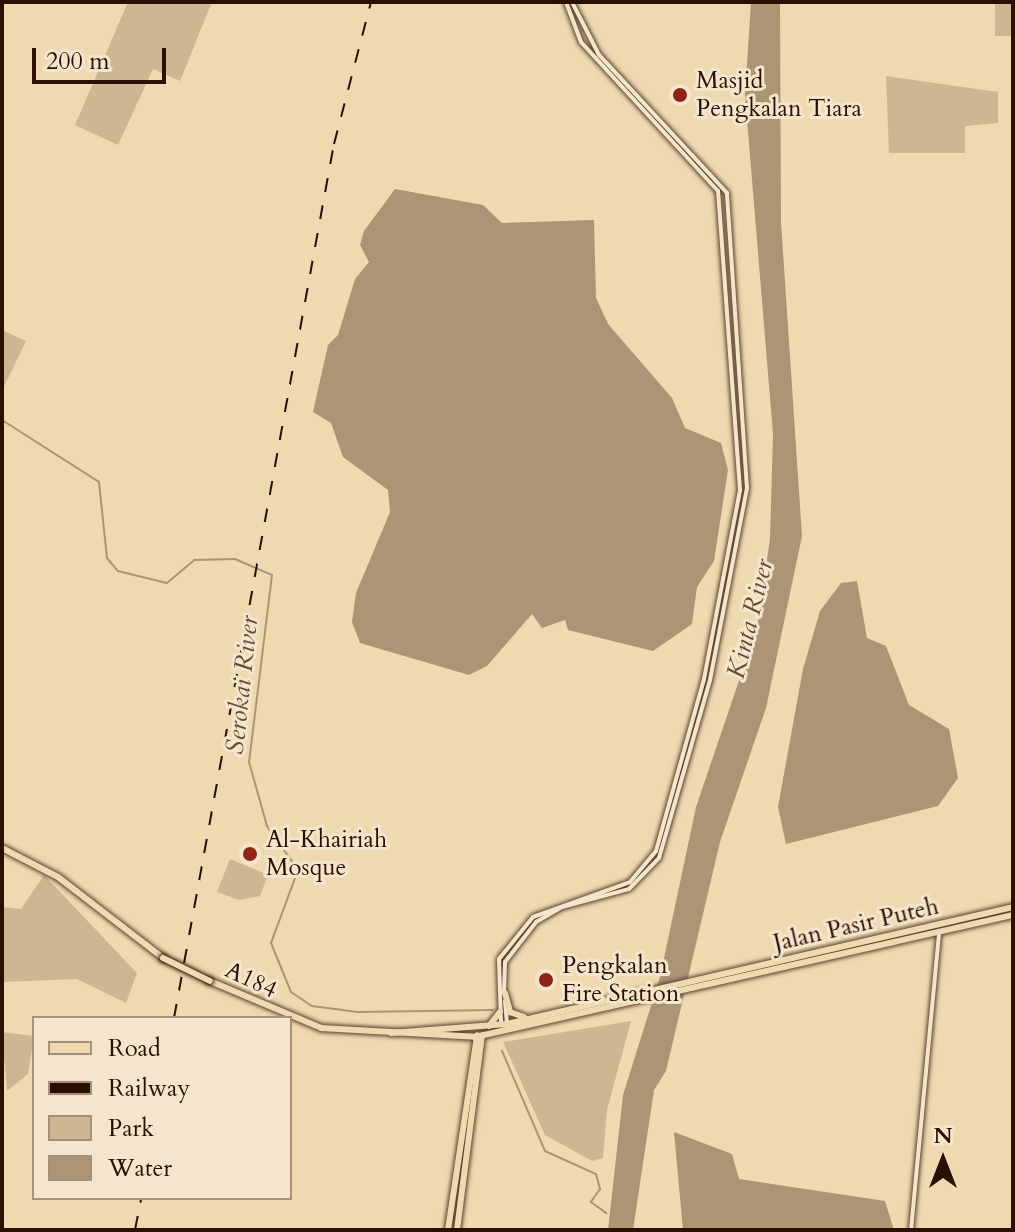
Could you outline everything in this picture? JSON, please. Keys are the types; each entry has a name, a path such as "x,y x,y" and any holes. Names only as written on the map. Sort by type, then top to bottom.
{"main road":[{"name":"A184","path":"2,848 50,872 163,958 290,1016"},
{"name":"Jalan Pasir Puteh","path":"708,981 1013,907"},
{"name":"Jalan Pasir Puteh","path":"708,981 1013,915"},
{"path":"896,935 939,933 973,916"},
{"path":"375,1034 451,1038 708,981"},
{"path":"481,1051 504,1027 544,1024 633,1004 708,981"},
{"path":"505,993 513,1015 546,1015"},
{"path":"544,1024 575,1009 633,1004"},
{"path":"448,1230 472,1061 481,1033 500,1012"},
{"name":"A184","path":"292,1017 310,1025 375,1034"},
{"path":"457,1230 481,1033"},
{"path":"375,1034 494,1035"},
{"path":"451,1038 468,1044 472,1061"}],"street":[{"path":"504,1027 500,1012 505,962 545,915 629,889 659,858 710,680 747,488 727,193 599,55 569,2"},
{"path":"911,1230 939,933"},
{"path":"501,984 505,993 504,1027"}],"green space":[{"path":"128,2 212,2 180,81 153,69 118,145 75,125"},
{"path":"995,2 1013,2 1013,36 995,36"},
{"path":"886,76 998,92 998,123 965,126 965,153 889,153"},
{"path":"2,330 26,341 2,391"},
{"path":"230,859 268,875 260,896 239,900 217,892"},
{"path":"44,875 137,973 126,1003 77,979 2,982 2,907 21,909"},
{"path":"631,1021 607,1110 603,1158 592,1161 545,1135 503,1042"},
{"path":"2,1032 32,1036 28,1074 7,1091"}],"water":[{"name":"Kinta River","path":"751,2 780,2 781,222 802,536 766,708 720,842 666,1071 654,1090 633,1230 608,1230 623,1095 660,977 696,807 757,628 770,539 773,434 745,95"},
{"path":"395,189 483,205 502,223 594,220 596,298 608,324 672,398 685,428 721,443 728,470 714,561 697,587 692,624 653,651 568,630 565,620 542,628 532,614 487,666 469,675 360,643 352,622 356,593 390,512 388,490 343,457 331,423 313,412 328,345 338,335 355,279 369,262 360,245 364,231"},
{"path":"857,581 867,638 886,646 909,705 949,729 958,778 938,806 786,844 778,807 803,669 820,611 841,583"},
{"path":"674,1132 732,1154 739,1179 885,1201 894,1230 683,1230"}],"waterway":[{"name":"Serokai River","path":"2,420 99,482 107,558 118,571 167,583 194,560 235,559 272,575 249,762 267,826 298,870 271,943 291,992 312,1006 358,1012 493,1010"},
{"path":"502,1051 545,1151 596,1174 600,1189 591,1202 606,1213"}],"railway":[{"path":"174,1016 334,144 371,2"},
{"path":"135,1230 141,1200"}],"place":[{"name":"Masjid Pengkalan Tiara","path":"680,95"},
{"name":"Al-Khairiah Mosque","path":"250,854"},
{"name":"Pengkalan Fire Station","path":"546,980"}]}
